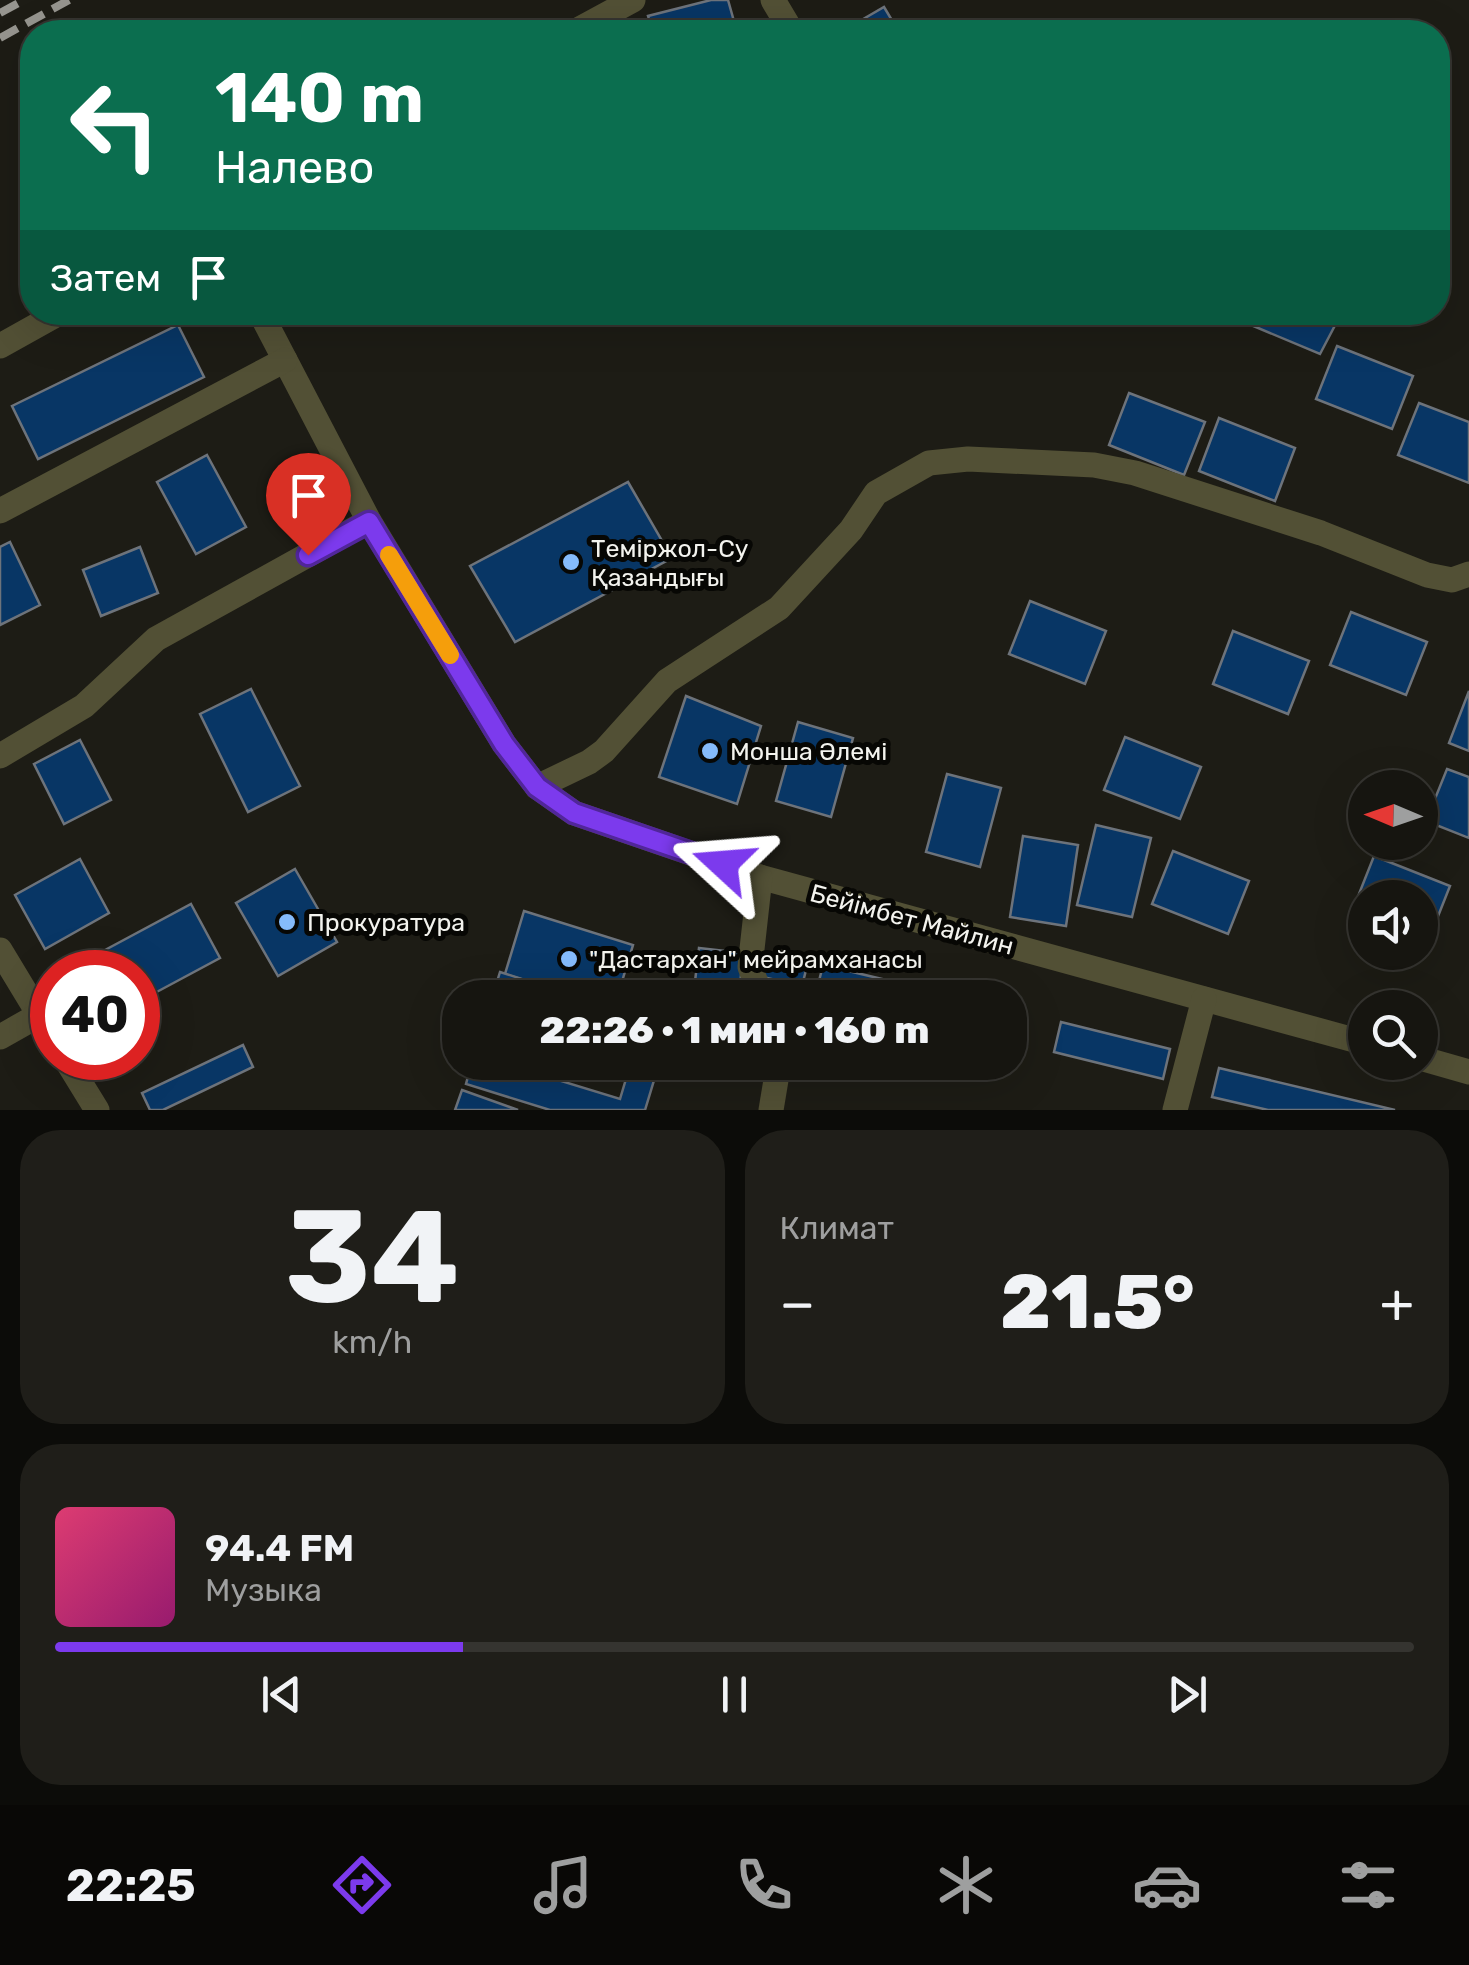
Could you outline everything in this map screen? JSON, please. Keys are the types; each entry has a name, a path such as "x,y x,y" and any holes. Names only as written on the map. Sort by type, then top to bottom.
{"street":[{"path":"596,20 633,0"},
{"path":"0,346 38,325"},
{"name":"Бейімбет Майлин","path":"267,325 369,522 504,744 537,787 574,813 760,877 1348,1038"},
{"path":"0,510 285,360"},
{"path":"537,787 604,751 666,681 780,608 851,530 876,494 929,462 968,459 1094,465 1135,473 1321,534 1426,575 1452,580 1469,574"},
{"path":"0,756 84,706 156,639 369,522"},
{"path":"755,980 750,967 760,877"},
{"path":"0,950 30,999"},
{"path":"1175,1110 1204,999"},
{"path":"0,1037 30,1029"},
{"path":"1438,1063 1469,1072"},
{"path":"79,1080 97,1110"},
{"path":"771,1110 776,1080"}],"building":[{"path":"711,0 728,0 734,20 649,20 648,16"},
{"path":"884,7 892,20 862,20"},
{"path":"178,325 204,377 38,459 12,406"},
{"path":"1251,325 1335,325 1320,354"},
{"path":"1337,346 1413,376 1392,429 1316,399"},
{"path":"1129,393 1205,422 1184,475 1109,445"},
{"path":"1419,403 1469,422 1469,483 1398,455"},
{"path":"1219,418 1295,448 1275,501 1199,471"},
{"path":"207,455 246,527 196,554 157,482"},
{"name":"Теміржол-Су Қазандығы","path":"628,482 672,558 515,642 470,566"},
{"path":"10,542 40,605 0,625 0,547"},
{"path":"140,547 158,593 101,616 83,570"},
{"path":"1030,601 1106,631 1085,684 1009,654"},
{"path":"1351,612 1427,642 1406,695 1330,665"},
{"path":"1233,631 1309,661 1288,714 1213,684"},
{"path":"251,689 300,786 248,812 200,714"},
{"path":"1469,691 1469,751 1449,743"},
{"name":"Монша Әлемі","path":"686,696 761,726 737,804 659,777"},
{"path":"798,722 853,738 831,817 776,801"},
{"path":"1125,737 1201,767 1180,819 1104,790"},
{"path":"80,740 111,800 64,824 34,764"},
{"path":"1447,769 1469,777 1469,838 1438,826 1438,791"},
{"path":"947,774 1001,788 980,867 926,852"},
{"path":"1096,825 1151,838 1132,917 1077,905"},
{"path":"1023,836 1078,845 1066,926 1010,917"},
{"path":"1173,851 1249,881 1228,934 1152,904"},
{"path":"80,859 109,913 45,949 15,895"},
{"path":"1372,860 1384,860 1435,880 1364,880"},
{"name":"Прокуратура","path":"295,869 337,942 278,976 236,903"},
{"path":"1438,881 1450,886 1438,916"},
{"path":"191,904 220,958 160,990 160,950 105,950"},
{"name":"\"Дастархан\" мейрамханасы","path":"524,911 633,945 622,980 524,980 505,974"},
{"path":"699,948 744,953 740,980 695,980"},
{"path":"764,956 807,966 804,980 759,976"},
{"path":"823,965 882,979 882,980 819,980"},
{"path":"500,972 525,980 498,980"},
{"path":"1061,1022 1170,1049 1163,1079 1054,1052"},
{"path":"243,1045 253,1067 163,1110 150,1110 142,1093"},
{"path":"1219,1068 1395,1110 1268,1110 1212,1097"},
{"path":"467,1080 558,1080 620,1099 626,1080 654,1080 645,1110 550,1110 466,1084"},
{"path":"462,1090 518,1110 455,1110"}],"railway":[{"path":"0,13 24,0"},
{"path":"33,20 69,0"},
{"path":"0,38 20,27"}],"slow traffic":[{"path":"389,555 450,655"}],"place":[{"name":"Теміржол-Су Қазандығы","path":"571,562"},
{"name":"Монша Әлемі","path":"710,751"},
{"name":"Прокуратура","path":"287,922"},
{"name":"\"Дастархан\" мейрамханасы","path":"569,959"}],"route":[{"path":"308,555 369,522 504,744 537,787 574,813 723,864"}]}
